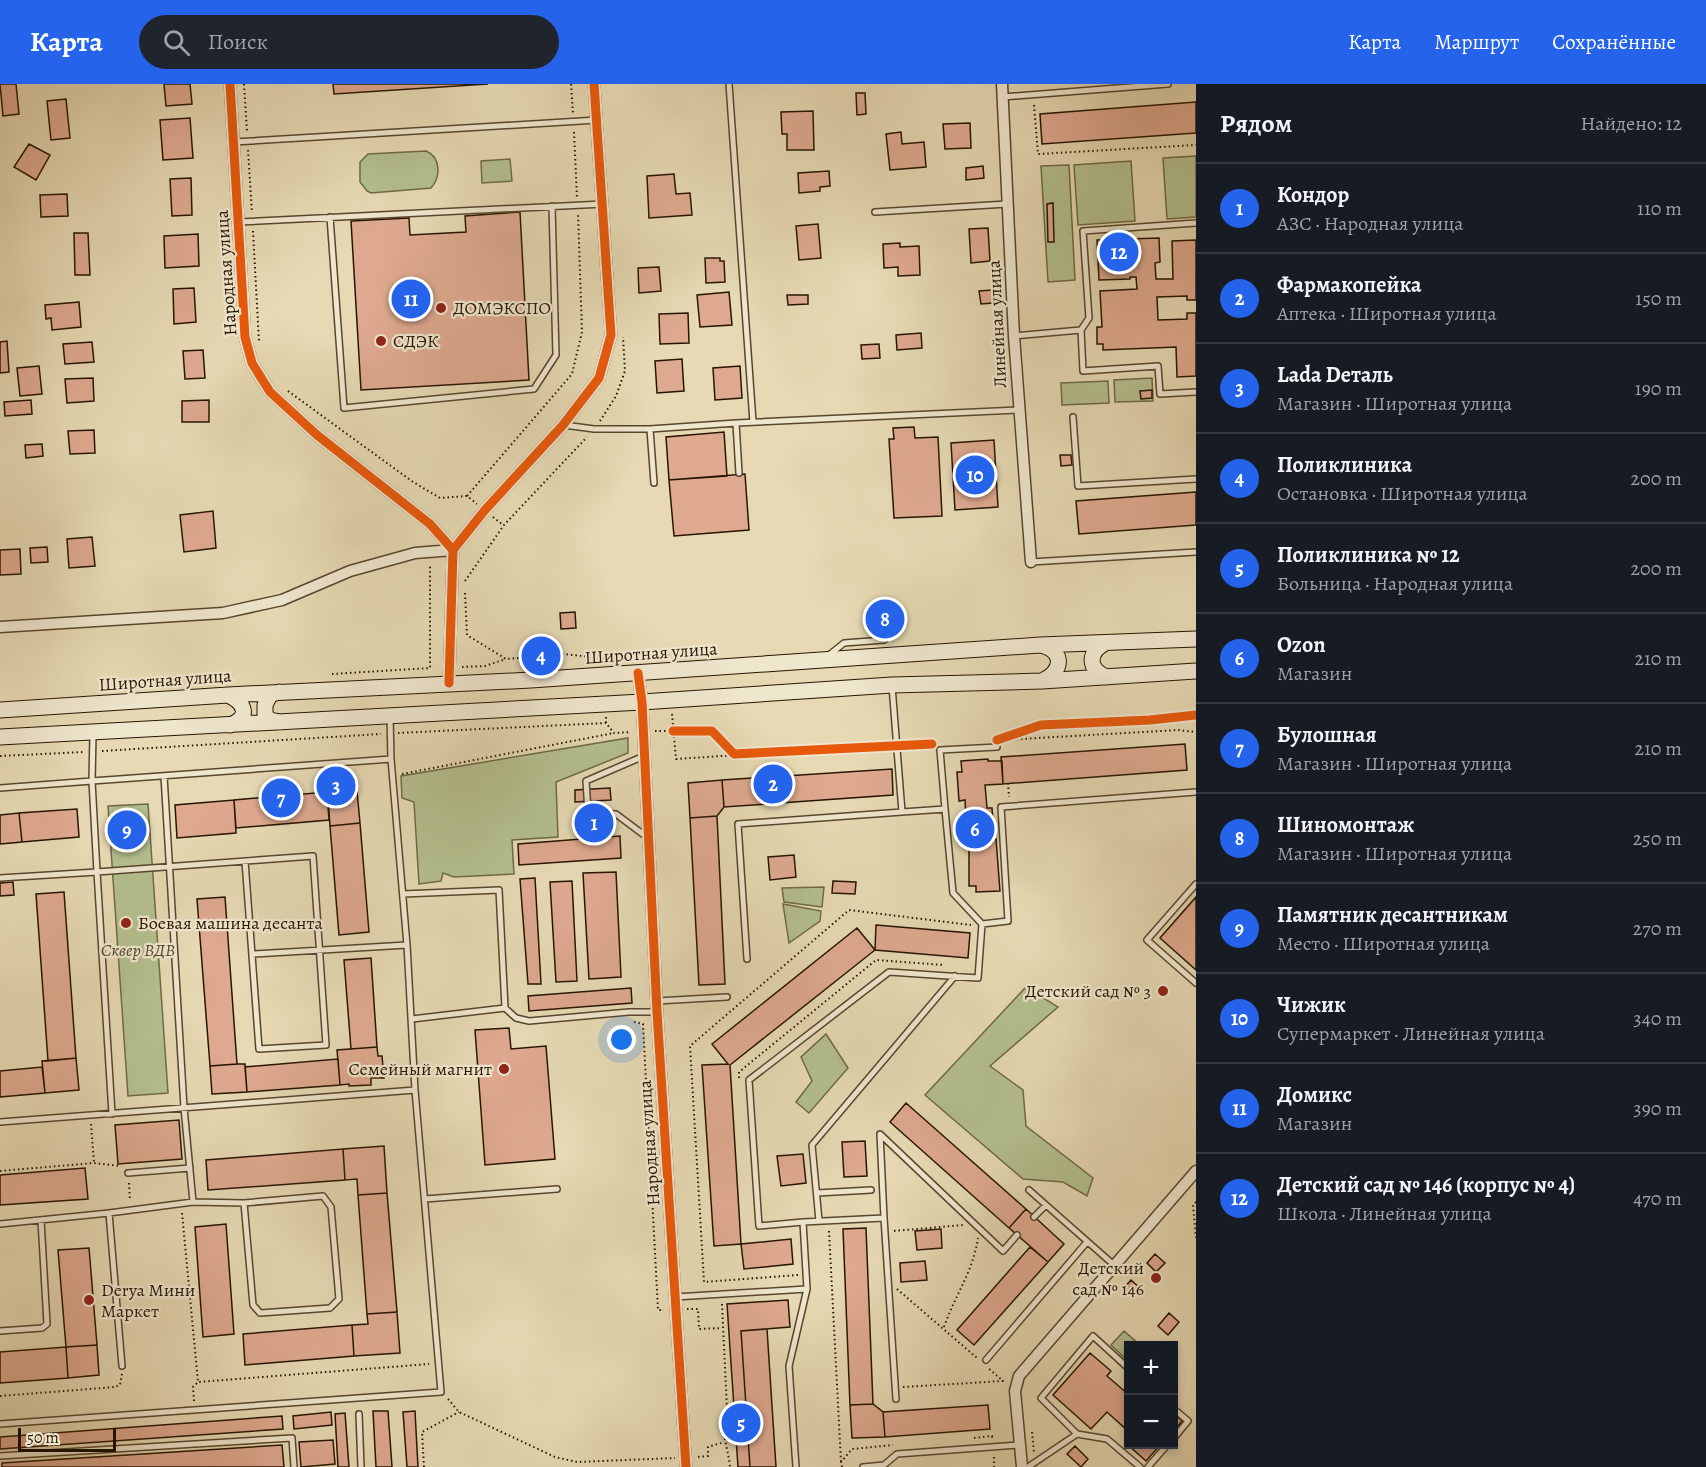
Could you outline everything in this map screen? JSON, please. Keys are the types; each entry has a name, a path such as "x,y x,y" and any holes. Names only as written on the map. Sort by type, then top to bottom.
{"main road":[{"name":"Широтная улица","path":"0,710 279,692 450,675 531,680 1040,645 1196,639"},
{"path":"1105,643 1096,648 1092,656 1093,666 1098,674 1107,677"},
{"path":"1040,645 1051,648 1058,656 1059,667 1053,677 1042,681"},
{"path":"0,737 642,702 892,685 1042,681 1196,671"},
{"path":"279,692 270,695 264,705 265,715 270,720 281,722"},
{"path":"228,695 237,699 242,707 243,717 240,721 230,725"}],"street":[{"name":"Народная улица","path":"230,84 245,337 252,363 270,393 317,435 430,524 453,550"},
{"path":"450,675 453,550 485,510 563,425 599,378 611,335 594,84"},
{"name":"Линейная улица","path":"1002,84 1014,336 1031,562"},
{"path":"0,627 223,614 282,600 350,571 393,559 415,553 453,550"},
{"name":"Народная улица","path":"638,673 642,702 657,1006 685,1462"},
{"path":"1022,1467 1015,1391 1019,1376 1196,1171"}],"lane":[{"path":"729,84 753,422"},
{"path":"1003,97 1168,84"},
{"path":"234,142 597,120"},
{"path":"239,222 603,204"},
{"path":"875,212 1007,204"},
{"path":"330,217 344,408 534,389 556,355 552,206"},
{"path":"1196,223 1083,231 1089,318 1081,330 1083,371 1158,366 1160,394 1196,392"},
{"path":"1014,336 1081,330"},
{"path":"563,425 594,429 650,429 1019,410"},
{"path":"1073,417 1078,486 1196,479"},
{"path":"736,423 739,473"},
{"path":"650,429 654,483"},
{"path":"1031,562 1196,552"},
{"path":"823,661 844,643 884,640 892,632"},
{"path":"892,685 902,812"},
{"path":"0,1424 441,1392 415,1090 407,945 389,715"},
{"path":"93,731 92,781 112,1114"},
{"path":"884,1218 759,1226 749,1080 889,972 978,978 979,925 952,893 940,750 997,743"},
{"path":"644,756 586,781 588,813 616,814 648,838"},
{"path":"0,788 391,759"},
{"path":"164,776 184,1108 193,1202"},
{"path":"979,925 1008,921 1001,807 1196,792"},
{"path":"747,958 738,824 945,809"},
{"path":"0,878 313,856 326,1045 259,1049 245,861"},
{"path":"1196,884 1147,940 1196,983"},
{"path":"403,894 500,890 505,1008 516,1018 529,1021 628,1012 727,997"},
{"path":"252,954 407,945"},
{"path":"819,1221 812,1145 955,976"},
{"path":"412,1019 505,1008"},
{"path":"0,1122 415,1090"},
{"path":"896,1399 880,1134 1003,1251 1017,1235"},
{"path":"128,1173 190,1167"},
{"path":"425,1199 557,1189"},
{"path":"817,1193 871,1190"},
{"path":"1029,1191 1114,1265"},
{"path":"0,1224 193,1202 244,1203 323,1196 331,1207 339,1299 336,1304 330,1308 260,1313 256,1310 253,1305 244,1203"},
{"path":"1034,1217 1046,1205"},
{"path":"109,1213 122,1366"},
{"path":"0,1331 42,1328 46,1324 41,1220"},
{"path":"796,1467 789,1366 807,1289 803,1222"},
{"path":"986,1360 1087,1242"},
{"path":"675,1297 807,1289"},
{"path":"1124,1364 1093,1336 1041,1398 1077,1434 1107,1439 1140,1467"},
{"path":"1178,1412 1188,1421 1178,1432"},
{"path":"358,1414 362,1467"},
{"path":"1028,1467 1038,1458 1077,1434"},
{"path":"0,1456 292,1438 294,1467"},
{"path":"863,1467 884,1465 897,1454 1020,1445"},
{"path":"1148,1467 1163,1449"}],"path":[{"path":"244,84 260,350"},
{"path":"1034,94 1038,154 1196,145"},
{"path":"464,582 504,525 594,429 616,396 625,371 623,337"},
{"path":"285,389 431,493 440,498 467,496"},
{"path":"323,675 430,668 430,565"},
{"path":"465,593 467,635 506,659"},
{"path":"450,675 506,659 564,654 601,658 668,653 669,671"},
{"path":"671,700 678,731 676,759 734,753 932,744"},
{"path":"0,756 606,723"},
{"path":"997,743 1031,728"},
{"path":"997,743 1178,730 1196,732"},
{"path":"393,775 615,733"},
{"path":"727,746 734,753"},
{"path":"1008,783 1010,806"},
{"path":"798,1276 704,1282 690,1046 849,910 979,925"},
{"path":"739,1083 739,1072 876,960 951,966"},
{"path":"628,1012 630,1021 643,1024 658,1310 698,1309 699,1329 722,1328"},
{"path":"90,1116 94,1163"},
{"path":"0,1171 94,1163 125,1167 128,1173 131,1210"},
{"path":"1196,1202 1193,1205 1196,1238"},
{"path":"181,1204 198,1382"},
{"path":"885,1232 973,1224"},
{"path":"829,1228 841,1462"},
{"path":"944,1327 951,1306 975,1258 979,1230"},
{"path":"888,1282 944,1327 1003,1381 895,1388"},
{"path":"722,1303 727,1409 724,1419 724,1442 729,1450 730,1467"},
{"path":"194,1410 193,1387 198,1382 439,1363"},
{"path":"0,1396 115,1387 120,1385 122,1380 122,1366"},
{"path":"441,1392 459,1412 555,1457 577,1462 685,1462 708,1456 708,1447 724,1442"},
{"path":"424,1467 422,1432 459,1412"}],"green space":[{"path":"426,151 435,158 438,168 437,178 431,188 371,193 360,182 360,162 368,154"},
{"path":"1196,156 1196,217 1167,219 1163,158"},
{"path":"510,159 512,181 482,183 481,161"},
{"path":"1131,161 1135,221 1078,225 1074,165"},
{"path":"1069,165 1075,280 1048,282 1041,166"},
{"path":"1152,378 1153,401 1115,402 1114,380"},
{"path":"1108,381 1109,403 1062,405 1061,383"},
{"path":"628,738 628,753 556,782 558,837 512,840 514,874 454,877 443,873 441,881 419,884 414,802 402,798 401,776"},
{"name":"Сквер ВДВ","path":"148,804 168,1093 128,1096 108,806"},
{"path":"824,887 822,907 784,902 782,888"},
{"path":"783,904 821,911 820,921 789,943"},
{"path":"1026,987 1058,1007 990,1066 1023,1090 1026,1126 1093,1178 1087,1196 1063,1182 1023,1179 925,1095"},
{"path":"826,1034 848,1068 809,1113 796,1102 812,1081 801,1057"},
{"path":"1124,1331 1135,1341 1124,1341 1124,1357 1111,1345"}],"building":[{"path":"0,84 16,84 19,114 3,116"},
{"path":"164,84 190,84 192,104 166,106"},
{"path":"333,84 488,84 334,94"},
{"path":"856,93 865,93 866,114 857,115"},
{"path":"66,99 70,138 51,140 47,101"},
{"path":"1196,102 1196,133 1042,144 1040,114"},
{"path":"813,111 814,150 787,150 787,134 782,134 781,112"},
{"path":"190,118 193,158 163,160 160,120"},
{"path":"970,123 971,148 945,149 943,124"},
{"path":"901,132 902,144 924,142 926,167 890,170 886,134"},
{"path":"29,144 50,155 36,180 14,167"},
{"path":"983,166 984,178 966,180 966,168"},
{"path":"829,171 830,186 820,187 820,191 799,193 798,173"},
{"path":"674,174 676,194 690,193 692,215 649,218 647,176"},
{"path":"191,178 192,215 172,216 170,179"},
{"path":"67,194 68,216 41,217 40,195"},
{"path":"1053,203 1054,242 1048,242 1047,204"},
{"name":"ДОМЭКСПО","path":"520,212 529,380 361,390 351,221 409,218 410,235 466,232 465,216"},
{"path":"818,224 821,258 799,260 796,226"},
{"path":"988,228 990,261 971,263 969,229"},
{"path":"74,233 88,233 90,275 75,275"},
{"path":"198,234 199,266 165,268 164,236"},
{"path":"1159,238 1160,262 1155,263 1156,279 1173,279 1172,241 1196,240 1196,300 1187,300 1187,296 1157,297 1158,320 1187,319 1187,313 1196,313 1196,376 1177,377 1176,347 1103,350 1103,344 1097,344 1097,327 1102,327 1100,291 1137,289 1136,277 1099,280 1097,240"},
{"path":"900,243 900,247 919,246 920,275 898,276 898,267 884,268 883,244"},
{"path":"705,258 720,258 720,261 724,261 725,282 706,283"},
{"path":"659,267 661,291 639,293 638,268"},
{"path":"194,288 196,322 174,324 173,289"},
{"path":"992,290 993,303 981,304 979,291"},
{"path":"729,292 732,325 700,327 697,295"},
{"path":"787,295 808,295 808,304 788,305"},
{"path":"79,302 81,327 52,330 51,318 46,319 45,305"},
{"path":"688,313 689,343 660,344 659,314"},
{"path":"921,333 922,348 897,350 896,335"},
{"path":"7,341 9,372 0,373 0,342"},
{"path":"92,342 94,362 65,364 63,344"},
{"path":"879,344 880,358 862,359 861,345"},
{"path":"203,350 205,378 185,379 183,351"},
{"path":"682,359 684,391 657,393 655,361"},
{"path":"39,366 42,394 20,396 17,368"},
{"path":"740,366 742,398 715,400 713,368"},
{"path":"93,378 94,401 67,403 65,379"},
{"path":"1152,390 1152,398 1141,399 1140,391"},
{"path":"31,400 32,414 5,416 4,402"},
{"path":"209,400 209,422 182,422 182,401"},
{"path":"914,427 915,438 938,437 942,516 894,518 889,439 894,439 893,428"},
{"path":"94,430 95,453 70,454 68,431"},
{"path":"724,432 727,476 669,480 666,437"},
{"path":"994,440 998,507 955,510 951,443"},
{"path":"42,444 43,456 26,458 25,445"},
{"path":"1060,455 1071,455 1072,465 1061,466"},
{"path":"745,474 749,530 674,536 669,480"},
{"path":"1196,492 1196,525 1079,534 1076,501"},
{"path":"213,511 216,548 184,552 180,515"},
{"path":"92,537 95,566 69,568 67,539"},
{"path":"47,547 48,562 31,563 30,548"},
{"path":"20,549 21,574 0,575 0,550"},
{"path":"575,612 576,628 561,629 560,613"},
{"path":"879,612 891,612 891,626 880,626"},
{"path":"1185,744 1187,770 1003,784 1001,757"},
{"path":"988,759 988,761 1002,761 1003,784 985,785 987,808 992,808 993,821 989,821 991,839 996,839 1000,891 976,892 976,886 969,886 969,846 963,847 961,820 966,819 965,800 959,801 957,772 962,772 961,761"},
{"path":"892,769 893,795 724,807 722,780"},
{"path":"356,780 360,823 330,826 327,783"},
{"path":"722,780 724,807 717,816 690,818 688,783"},
{"path":"610,788 611,800 575,802 575,790"},
{"path":"327,792 329,820 236,828 234,800"},
{"path":"234,800 236,833 177,838 175,805"},
{"path":"77,809 79,837 22,842 19,813"},
{"path":"19,813 22,842 0,844 0,815"},
{"path":"717,816 725,984 699,985 690,818"},
{"path":"603,818 603,827 584,828 584,819"},
{"path":"360,823 369,932 339,935 330,826"},
{"path":"620,836 621,858 519,865 518,844"},
{"path":"794,855 796,877 770,880 768,857"},
{"path":"616,872 621,977 589,979 583,873"},
{"path":"535,878 541,984 528,984 520,879"},
{"path":"572,881 577,981 556,982 550,882"},
{"path":"833,881 856,882 855,894 832,893"},
{"path":"13,882 14,895 0,896 0,883"},
{"path":"64,892 76,1058 48,1061 36,894"},
{"path":"225,897 237,1064 210,1066 197,899"},
{"path":"1196,897 1196,970 1160,938"},
{"path":"876,925 970,933 968,958 875,950"},
{"path":"857,928 875,950 730,1065 741,1244 714,1246 702,1065 728,1064 712,1044"},
{"path":"371,958 377,1047 351,1049 344,960"},
{"path":"631,988 632,1003 529,1011 528,996"},
{"path":"509,1028 511,1049 546,1046 555,1159 485,1165 475,1030"},
{"path":"377,1047 378,1056 382,1056 384,1078 371,1078 371,1085 340,1085 337,1050"},
{"path":"76,1058 79,1090 45,1093 42,1061"},
{"path":"338,1059 340,1085 247,1092 245,1067"},
{"path":"245,1064 247,1092 212,1094 210,1066"},
{"path":"42,1067 45,1093 0,1097 0,1071"},
{"path":"906,1103 1026,1209 1009,1228 890,1122"},
{"path":"179,1120 182,1159 118,1164 115,1125"},
{"path":"865,1141 867,1176 844,1177 842,1142"},
{"path":"384,1146 387,1193 358,1195 357,1179 345,1180 343,1149"},
{"path":"343,1149 345,1180 208,1190 206,1160"},
{"path":"803,1154 806,1183 781,1186 777,1156"},
{"path":"85,1168 88,1199 0,1205 0,1175"},
{"path":"387,1193 397,1312 367,1314 358,1195"},
{"path":"1026,1209 1064,1244 1048,1262 1009,1228"},
{"path":"226,1224 234,1334 203,1337 195,1227"},
{"path":"866,1228 873,1404 850,1405 843,1229"},
{"path":"941,1229 942,1248 917,1250 915,1231"},
{"path":"791,1239 793,1264 744,1269 741,1244"},
{"path":"1030,1247 1048,1262 974,1345 957,1330"},
{"path":"89,1248 97,1345 66,1347 58,1250"},
{"path":"1155,1254 1165,1263 1156,1272 1147,1263"},
{"path":"925,1261 927,1280 901,1282 900,1263"},
{"path":"1131,1280 1141,1289 1133,1298 1123,1289"},
{"path":"788,1300 790,1327 741,1331 750,1467 738,1467 727,1304"},
{"path":"397,1312 400,1353 354,1356 352,1325 368,1324 367,1314"},
{"path":"1169,1313 1179,1322 1168,1335 1158,1326"},
{"path":"352,1325 354,1356 245,1365 243,1334"},
{"path":"767,1329 776,1467 750,1467 741,1331"},
{"path":"97,1345 99,1375 68,1378 66,1347"},
{"path":"66,1347 68,1378 0,1383 0,1352"},
{"path":"1090,1353 1111,1371 1107,1376 1124,1391 1124,1427 1107,1412 1091,1429 1053,1395"},
{"path":"873,1404 883,1412 885,1437 852,1438 850,1405"},
{"path":"988,1405 990,1429 885,1437 883,1412"},
{"path":"373,1411 388,1411 392,1467 376,1467"},
{"path":"415,1411 418,1467 407,1467 403,1412"},
{"path":"331,1412 332,1425 294,1429 293,1416"},
{"path":"345,1413 349,1467 338,1467 335,1414"},
{"path":"282,1416 283,1429 0,1449 0,1437"},
{"path":"333,1440 335,1464 301,1467 299,1442"},
{"path":"282,1445 284,1467 2,1467 2,1463"},
{"path":"1075,1446 1088,1459 1081,1467 1067,1454"},
{"path":"1133,1449 1157,1449 1146,1461"}],"cycle path":[{"path":"230,84 245,337 252,363 270,392 317,435 430,524 453,550"},
{"path":"449,683 453,550 485,510 563,425 599,378 611,335 594,84"},
{"path":"638,673 642,702 657,1012 686,1467"},
{"path":"997,740 1041,725 1150,720 1196,715"},
{"path":"673,731 712,731 734,754 932,744"}],"place":[{"name":"Детский сад № 146 (корпус № 4)","path":"1119,252"},
{"name":"Домикс","path":"411,299"},
{"name":"ДОМЭКСПО","path":"441,308"},
{"name":"СДЭК","path":"381,341"},
{"name":"Чижик","path":"975,475"},
{"name":"Шиномонтаж","path":"885,619"},
{"name":"Поликлиника","path":"541,656"},
{"name":"Фармакопейка","path":"773,784"},
{"name":"Lada Dеталь","path":"336,786"},
{"name":"Булошная","path":"281,798"},
{"name":"Кондор","path":"594,823"},
{"name":"Ozon","path":"975,829"},
{"name":"Памятник десантникам","path":"127,830"},
{"name":"Боевая машина десанта","path":"126,923"},
{"name":"Детский сад № 3","path":"1163,991"},
{"name":"Семейный магнит","path":"504,1069"},
{"name":"Детский сад № 146","path":"1156,1278"},
{"name":"Derya Мини Маркет","path":"89,1300"},
{"name":"Поликлиника № 12","path":"741,1423"}]}
